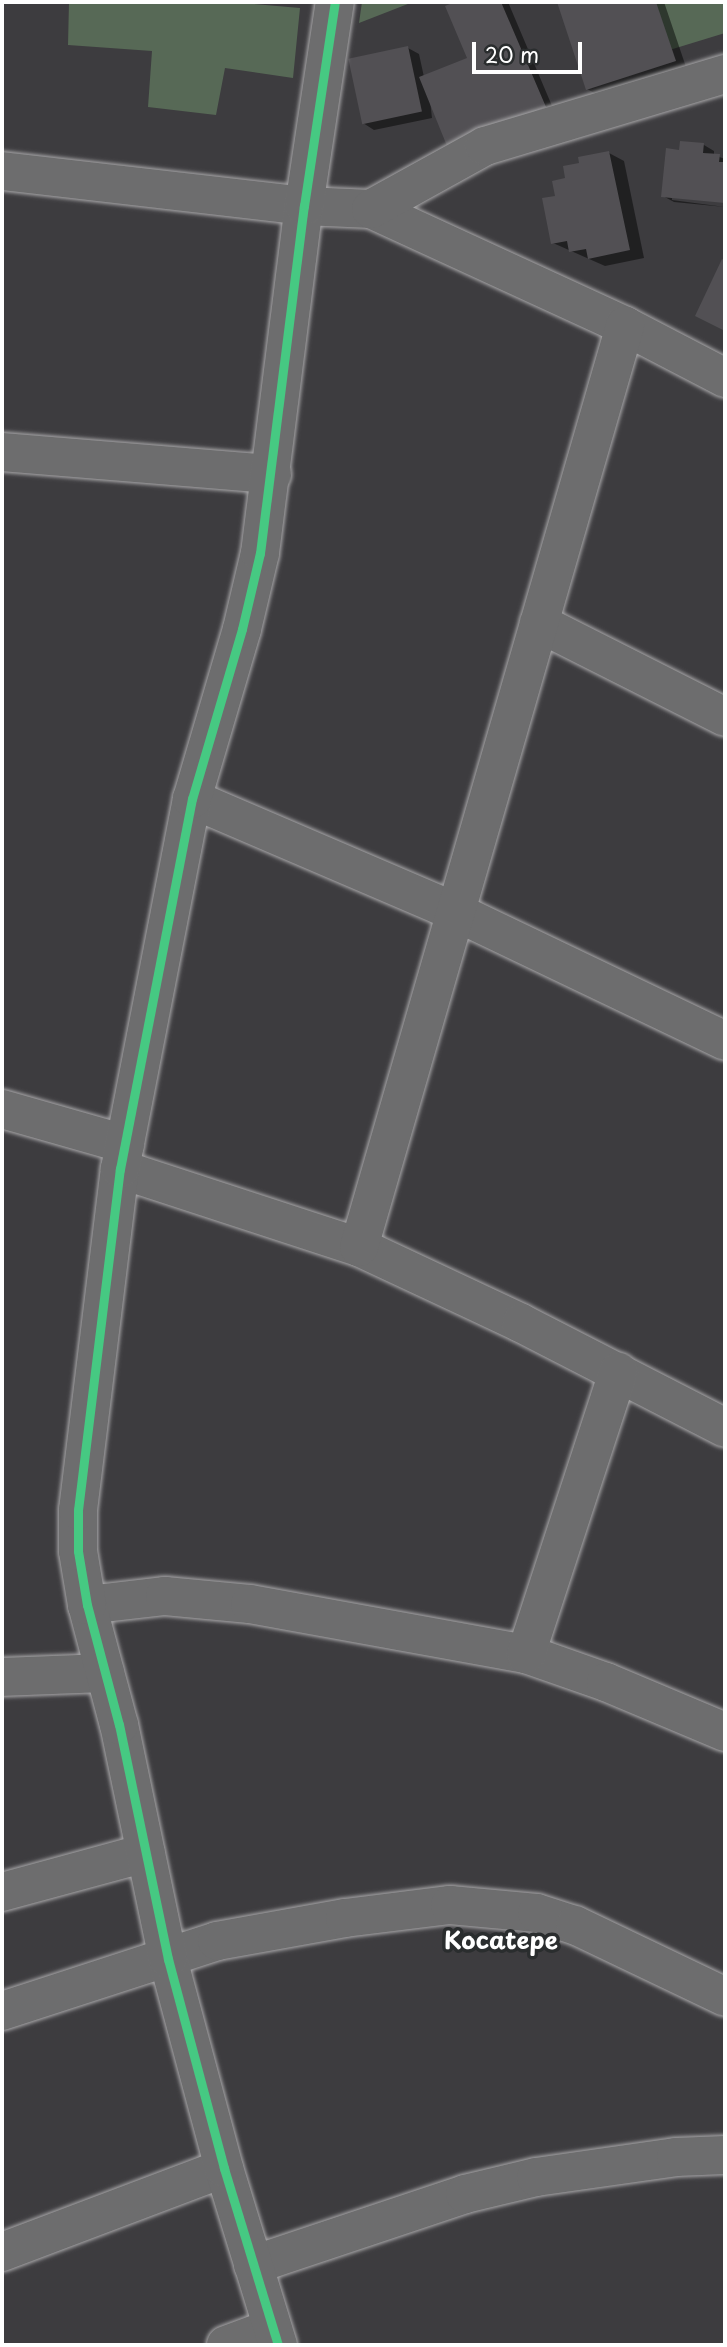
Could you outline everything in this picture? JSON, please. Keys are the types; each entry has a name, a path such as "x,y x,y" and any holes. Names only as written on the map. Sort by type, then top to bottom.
{"street":[{"path":"226,2345 275,2337 224,2168 168,1959 105,1673 87,1605 78,1551 78,1510 123,1156 192,799 242,629 260,553 304,206 335,2"},
{"path":"371,209 485,146 725,74"},
{"path":"2,175 304,206 371,209 625,326 725,378"},
{"path":"359,1247 625,326"},
{"path":"2,453 271,474"},
{"path":"539,623 725,717"},
{"path":"192,799 456,912 725,1041"},
{"path":"2,1109 359,1247 618,1372 725,1428"},
{"path":"526,1654 618,1372"},
{"path":"87,1605 165,1596 250,1604 526,1654 606,1682 725,1732"},
{"path":"2,1677 105,1673"},
{"path":"2,1892 146,1853"},
{"path":"2,2011 217,1941 281,1927 450,1905 537,1913 575,1925 725,1997"},
{"path":"253,2265 401,2214 500,2185 605,2166 725,2155"},
{"path":"2,2252 224,2168"}],"green space":[{"path":"69,2 232,2 300,8 293,78 225,68 216,115 148,107 152,51 68,45"},
{"path":"362,2 413,2 359,23"},
{"path":"646,2 725,2 725,33 663,52"}],"building":[{"path":"455,2 501,2 546,107 447,146 419,77 467,58 445,6"},
{"path":"557,2 656,2 676,61 586,90"},
{"path":"408,46 422,112 362,124 348,59"},
{"path":"680,141 704,143 703,153 720,154 719,162 725,162 725,203 661,197 666,148 679,150"},
{"path":"609,151 630,250 588,259 586,249 569,252 567,241 551,244 542,198 555,196 552,181 565,178 563,166 579,163 578,157"},
{"path":"722,259 725,261 725,331 695,316"}],"cycle path":[{"path":"278,2345 224,2168 168,1959 119,1725 87,1605 78,1551 78,1510 120,1169 192,799 242,629 260,553 304,206 335,2"}],"district":[{"name":"Kocatepe","path":"501,1940"}]}
